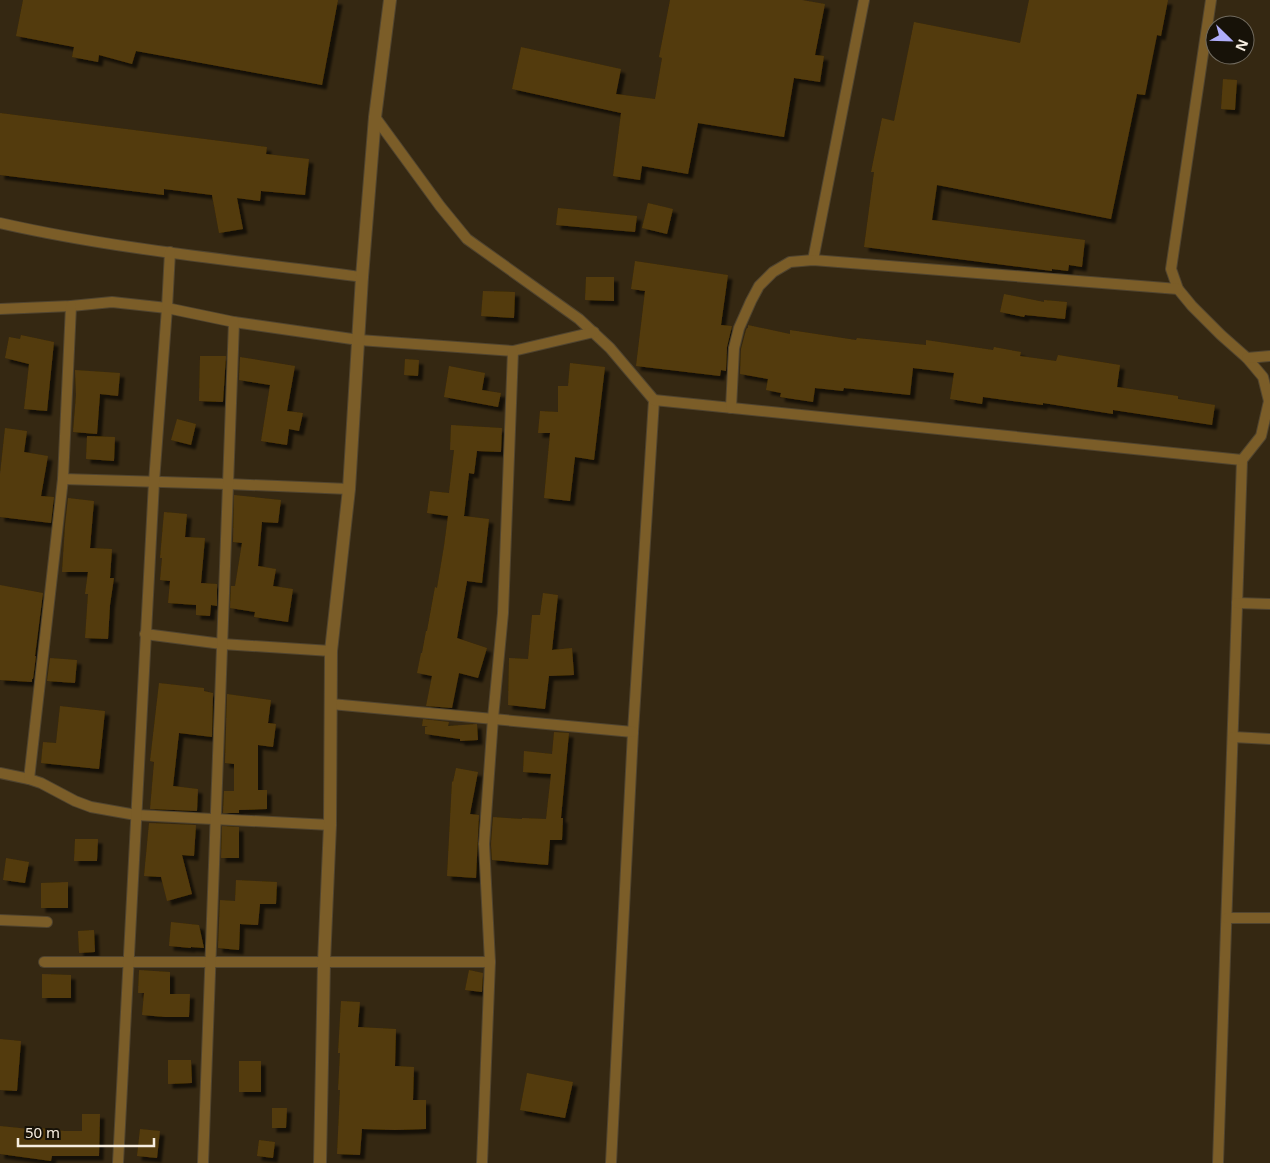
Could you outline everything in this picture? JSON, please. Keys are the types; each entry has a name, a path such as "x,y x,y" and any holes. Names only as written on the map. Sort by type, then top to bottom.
{"street":[{"path":"320,1163 324,962 330,825 331,651 349,490 362,277 375,116 390,0"}],"lane":[{"path":"813,260 864,0"},
{"path":"1211,0 1170,269 1178,289 1192,306 1247,358 1263,377 1269,401 1261,436 1242,460 1218,1163"},
{"path":"375,116 440,206 467,239 579,318 625,365 654,400 633,732 611,1163"},
{"path":"0,224 103,243 362,277"},
{"path":"118,1163 154,482 170,252"},
{"path":"730,408 734,348 739,328 759,286 773,272 790,262 813,260 1178,289"},
{"path":"0,309 112,302 167,308 234,322 358,340 513,351 594,332"},
{"path":"29,779 63,479 71,306"},
{"path":"203,1163 234,322"},
{"path":"482,1163 490,962 484,844 503,613 513,351"},
{"path":"1247,358 1270,356"},
{"path":"654,400 1242,460"},
{"path":"63,479 349,490"},
{"path":"1237,603 1270,604"},
{"path":"146,634 222,644 331,651"},
{"path":"330,704 633,732"},
{"path":"1233,737 1270,738"},
{"path":"0,774 41,783 75,801 91,807 136,815 330,825"},
{"path":"1226,918 1270,918"},
{"path":"0,920 46,922"},
{"path":"44,962 490,962"}],"building":[{"path":"23,0 338,0 322,85 136,51 132,64 99,55 98,62 72,57 74,47 16,36"},
{"path":"670,0 802,0 825,4 815,55 824,56 820,82 794,78 784,137 698,123 688,174 642,166 640,180 613,176 621,113 512,89 521,47 621,69 616,94 655,99 662,58 659,57"},
{"path":"1029,0 1168,0 1161,36 1157,35 1145,95 1137,94 1111,219 937,185 932,220 1085,240 1082,267 1069,265 1068,271 1052,269 1052,271 864,247 874,172 871,172 882,118 894,121 914,22 1020,43"},
{"path":"1223,79 1237,80 1235,110 1221,109"},
{"path":"0,113 267,147 266,154 309,159 305,195 261,191 260,201 237,198 243,229 219,233 212,195 164,189 164,195 0,175"},
{"path":"648,203 673,209 667,234 642,228"},
{"path":"558,208 637,216 635,232 556,225"},
{"path":"635,261 728,275 721,325 732,326 727,347 726,371 721,370 720,376 636,366 645,291 631,289"},
{"path":"586,277 614,277 614,301 585,300"},
{"path":"483,291 515,292 514,318 481,316"},
{"path":"1004,294 1044,302 1044,300 1067,302 1065,319 1025,315 1024,317 1000,312"},
{"path":"748,325 790,334 790,330 856,340 857,338 926,345 926,340 993,350 994,347 1021,352 1020,356 1056,361 1058,355 1120,365 1117,387 1178,396 1178,399 1215,405 1212,425 1113,410 1113,414 1043,403 1043,405 983,397 982,404 950,399 954,373 913,368 910,395 844,388 843,391 815,388 813,402 780,397 781,393 766,390 768,379 740,374 741,349"},
{"path":"21,335 54,342 47,411 24,409 29,364 5,358 9,337 20,339"},
{"path":"200,356 226,356 223,402 199,401"},
{"path":"240,357 295,366 287,411 303,413 299,431 289,429 287,445 261,441 270,385 239,380"},
{"path":"405,359 419,360 418,376 404,375"},
{"path":"570,363 605,367 594,460 575,457 570,501 544,498 550,433 538,433 540,411 558,412 558,386 568,386"},
{"path":"449,366 485,373 482,390 501,393 498,407 444,397"},
{"path":"75,370 120,373 118,396 100,394 97,434 73,432 76,395"},
{"path":"177,419 196,424 191,445 171,440"},
{"path":"451,425 502,428 501,452 477,451 474,474 469,473 464,516 489,519 482,583 467,581 457,638 487,648 478,678 459,673 452,708 426,706 432,676 417,673 435,587 437,588 448,516 427,513 430,491 449,493 454,450 450,450"},
{"path":"5,428 27,431 24,452 48,456 41,496 54,497 51,523 0,517 0,474"},
{"path":"87,436 115,437 114,461 86,459"},
{"path":"234,495 281,500 278,523 262,522 258,566 276,569 273,586 293,589 288,622 254,617 255,612 230,608 231,586 235,586 242,543 233,542"},
{"path":"68,498 94,501 90,548 112,549 110,578 114,578 108,639 85,638 88,594 85,594 88,572 62,572"},
{"path":"164,512 187,514 185,537 205,538 201,583 217,584 217,606 211,605 210,616 196,615 196,605 168,603 170,581 160,580"},
{"path":"0,585 43,593 32,682 0,680"},
{"path":"543,593 558,595 552,650 572,648 574,675 549,676 545,709 508,705 509,658 528,659 532,615 540,615"},
{"path":"50,658 77,660 75,683 47,681"},
{"path":"159,683 204,688 204,691 213,693 212,737 179,733 173,786 198,789 197,811 150,809 154,762 150,761"},
{"path":"227,694 271,700 268,723 276,724 273,747 258,745 258,790 267,790 267,809 239,810 239,813 223,813 224,791 234,791 234,764 225,763"},
{"path":"60,706 105,711 99,769 41,763 43,742 56,743"},
{"path":"423,719 449,722 448,726 477,724 478,740 460,741 460,739 425,734 425,727 428,726 422,726"},
{"path":"554,732 569,733 561,818 563,818 562,840 550,840 548,865 492,860 493,817 546,819 551,774 523,772 524,751 552,754"},
{"path":"456,768 478,772 470,814 479,815 476,878 447,876 452,781"},
{"path":"149,823 196,825 194,856 182,855 192,894 167,901 161,877 144,876"},
{"path":"222,826 239,827 239,858 221,858"},
{"path":"75,839 98,839 97,861 74,861"},
{"path":"6,858 29,862 25,883 3,880"},
{"path":"236,880 277,882 276,904 260,904 258,925 240,924 239,950 218,948 220,900 235,901"},
{"path":"68,882 68,908 41,908 41,883"},
{"path":"171,922 199,925 204,948 169,946"},
{"path":"94,930 95,952 79,953 78,931"},
{"path":"139,970 170,972 170,994 190,994 189,1017 142,1015 144,993 138,993"},
{"path":"469,970 483,973 482,992 465,990"},
{"path":"42,974 71,975 71,998 42,998"},
{"path":"341,1001 360,1002 358,1027 396,1029 395,1066 414,1067 413,1100 426,1100 426,1129 362,1129 360,1155 337,1154 340,1090 338,1090 340,1053 338,1053"},
{"path":"0,1039 21,1041 17,1091 0,1090"},
{"path":"168,1060 191,1060 192,1083 168,1084"},
{"path":"239,1061 261,1061 261,1092 239,1092"},
{"path":"527,1073 573,1082 565,1118 520,1110"},
{"path":"272,1108 287,1108 286,1128 272,1128"},
{"path":"82,1114 100,1114 99,1156 52,1156 51,1161 0,1154 0,1126 40,1130 40,1128 82,1131"},
{"path":"140,1129 160,1131 157,1158 137,1156"},
{"path":"259,1140 275,1142 273,1158 257,1156"}]}
